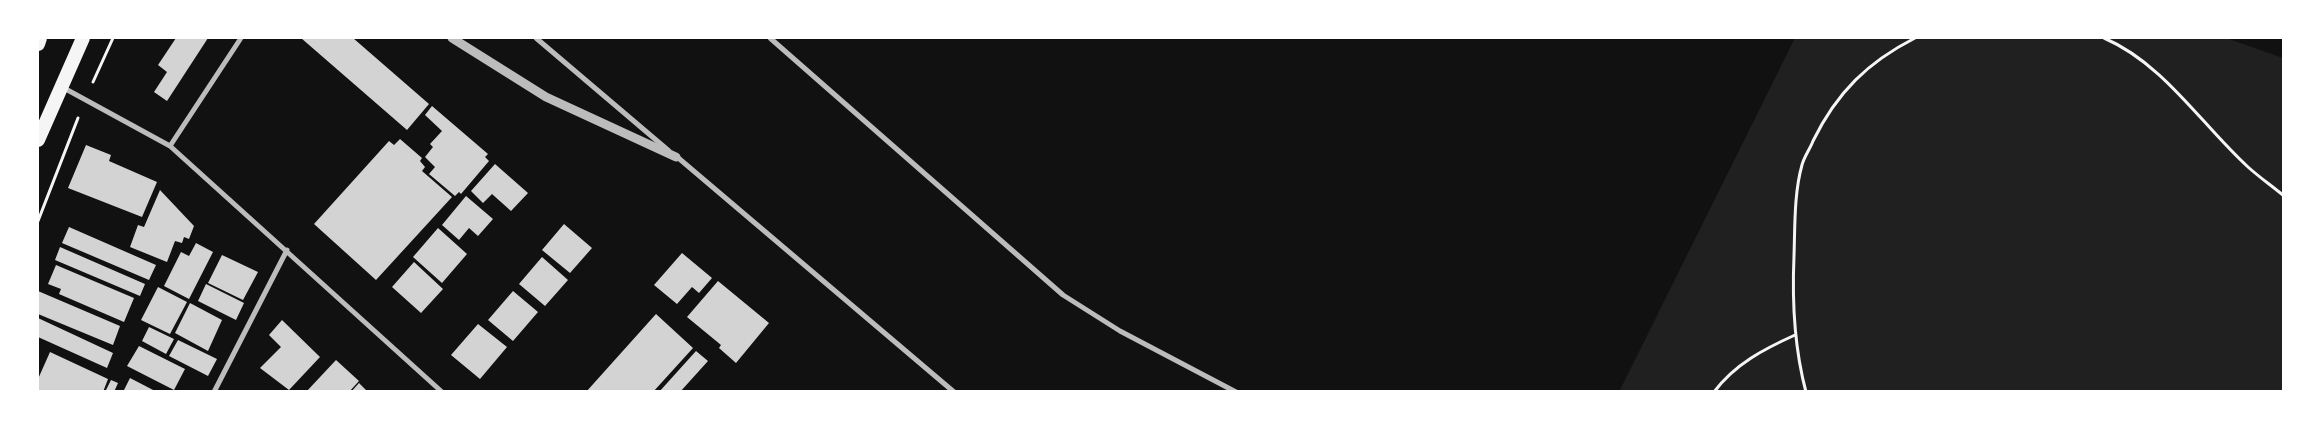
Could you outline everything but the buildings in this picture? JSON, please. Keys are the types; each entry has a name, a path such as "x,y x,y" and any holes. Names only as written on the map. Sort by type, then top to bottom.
{"highway":[{"path":"38,44 40,38"},
{"path":"38,140 83,38"}],"street":[{"path":"170,146 241,38"},
{"path":"452,38 546,97 676,157"},
{"path":"536,38 954,392"},
{"path":"770,38 1063,295 1120,331 1236,392"},
{"path":"60,87 85,98 170,146 442,392"},
{"path":"214,392 286,250"}],"path":[{"path":"38,221 85,98 113,38"},
{"path":"1806,392 1795,335 1794,236 1802,165 1819,128 1838,98 1864,70 1896,48 1915,38"},
{"path":"2104,38 2148,66 2176,90 2247,166 2284,196"},
{"path":"1714,392 1730,373 1744,362 1795,335"}],"shaded area":[{"path":"1795,38 2226,38 2283,58 2283,391 1619,392"}]}
